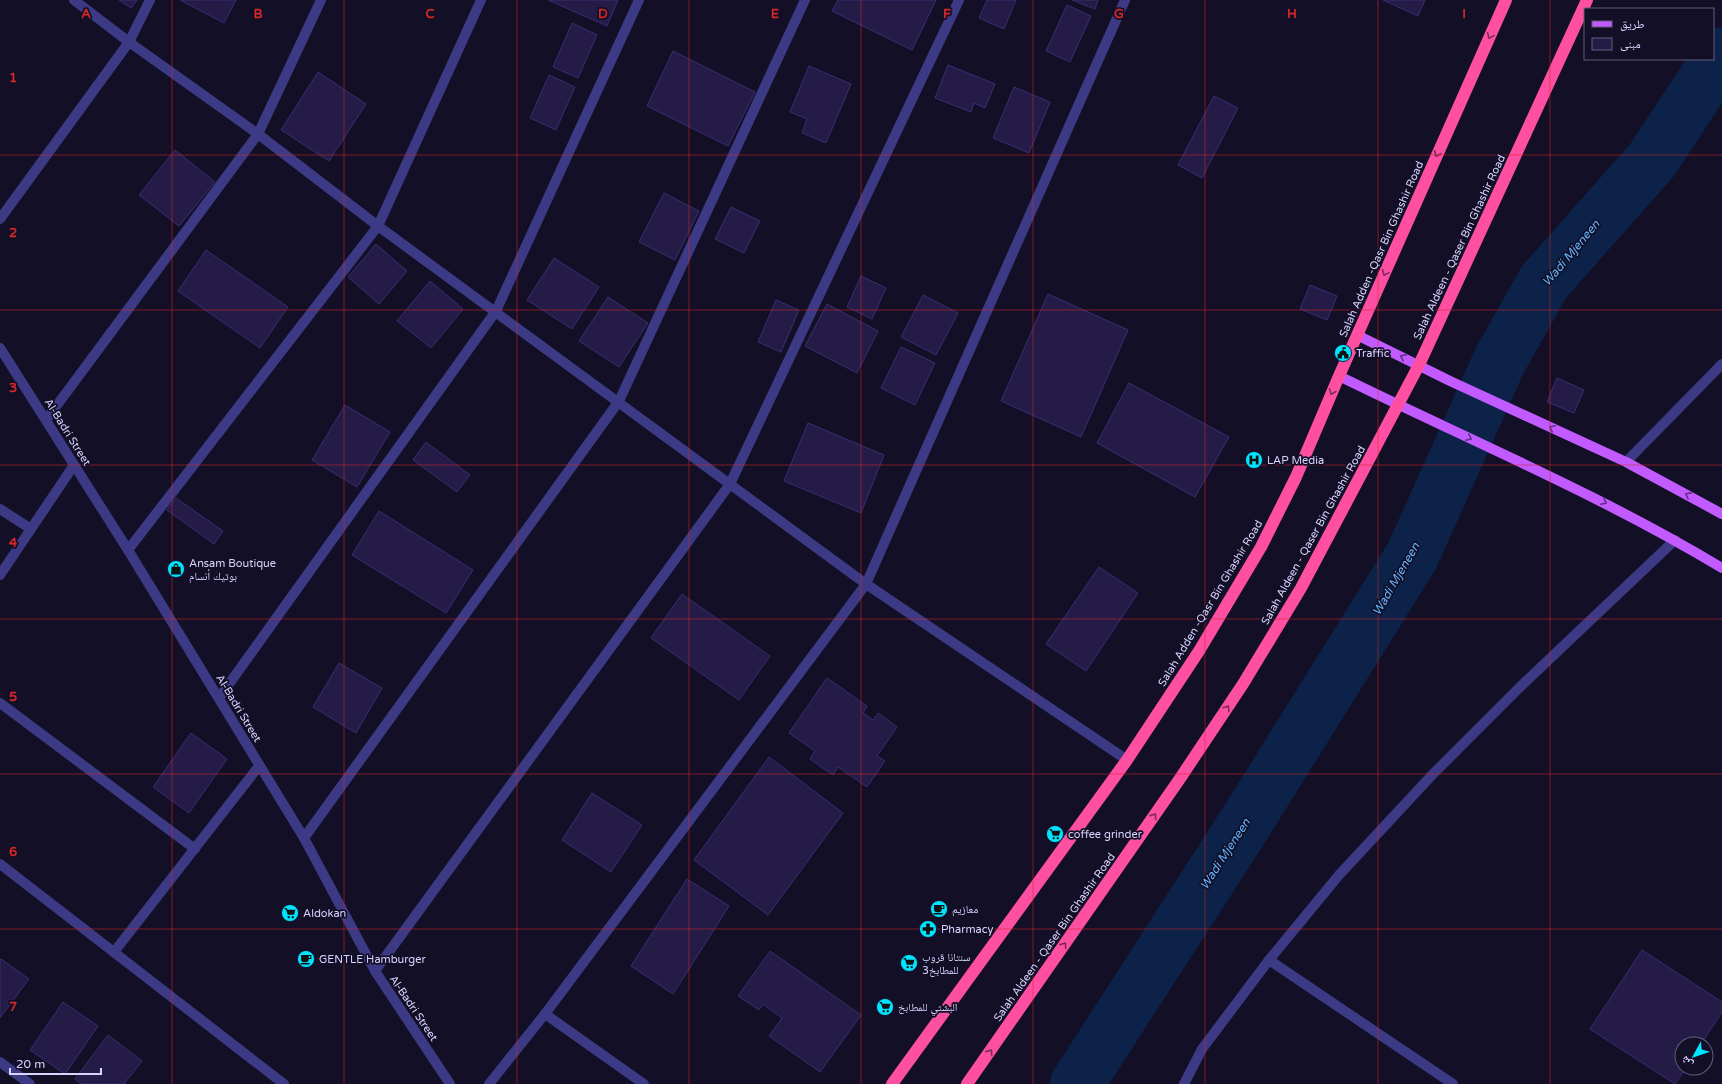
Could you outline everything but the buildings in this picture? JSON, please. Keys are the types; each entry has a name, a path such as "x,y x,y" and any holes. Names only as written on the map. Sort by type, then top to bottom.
{"highway":[{"name":"Salah Adden -Qasr Bin Ghashir Road","path":"892,1084 1127,760 1199,651 1261,547 1296,477 1357,335 1506,0"},
{"name":"Salah Aldeen - Qaser Bin Ghashir Road","path":"967,1084 1179,780 1243,684 1301,588 1419,365 1587,0"}],"main road":[{"path":"1357,335 1450,381 1626,462 1722,514"},
{"path":"1339,376 1433,422 1569,484 1675,540 1722,568"}],"street":[{"path":"74,0 129,42 258,134 378,226 619,401 866,584 1127,760"},
{"path":"0,219 129,42 150,0"},
{"path":"46,420 258,134 321,0"},
{"path":"128,550 378,226 481,0"},
{"path":"219,698 496,311 639,0"},
{"path":"304,838 619,401 805,0"},
{"path":"375,971 730,484 959,0"},
{"path":"489,1084 545,1014 866,584 1125,0"},
{"name":"Al-Badri Street","path":"0,348 128,550 304,838 375,971 450,1084"},
{"path":"1626,462 1722,364"},
{"path":"0,575 74,465"},
{"path":"0,508 32,528"},
{"path":"1184,1084 1202,1049 1269,960 1339,875 1433,774 1521,686 1675,540"},
{"path":"0,703 195,849"},
{"path":"114,952 259,766"},
{"path":"0,864 284,1084"},
{"path":"1269,960 1453,1084"},
{"path":"545,1014 644,1084"},
{"path":"0,1062 30,1084"}],"waterway":[{"name":"Wadi Mjeneen","path":"1077,1084 1246,822 1412,556 1500,360 1544,282 1652,160 1722,54"}],"place":[{"name":"Traffic","path":"1343,353"},
{"name":"LAP Media","path":"1254,460"},
{"name":"Ansam Boutique بوتيك أنسام","path":"176,569"},
{"name":"coffee grinder","path":"1055,834"},
{"name":"معازيم","path":"939,909"},
{"name":"Aldokan","path":"290,913"},
{"name":"Pharmacy","path":"928,929"},
{"name":"GENTLE Hamburger","path":"306,959"},
{"name":"سنتانا قروب 3للمطابخ","path":"909,963"},
{"name":"البشتي للمطابخ","path":"885,1007"}]}
